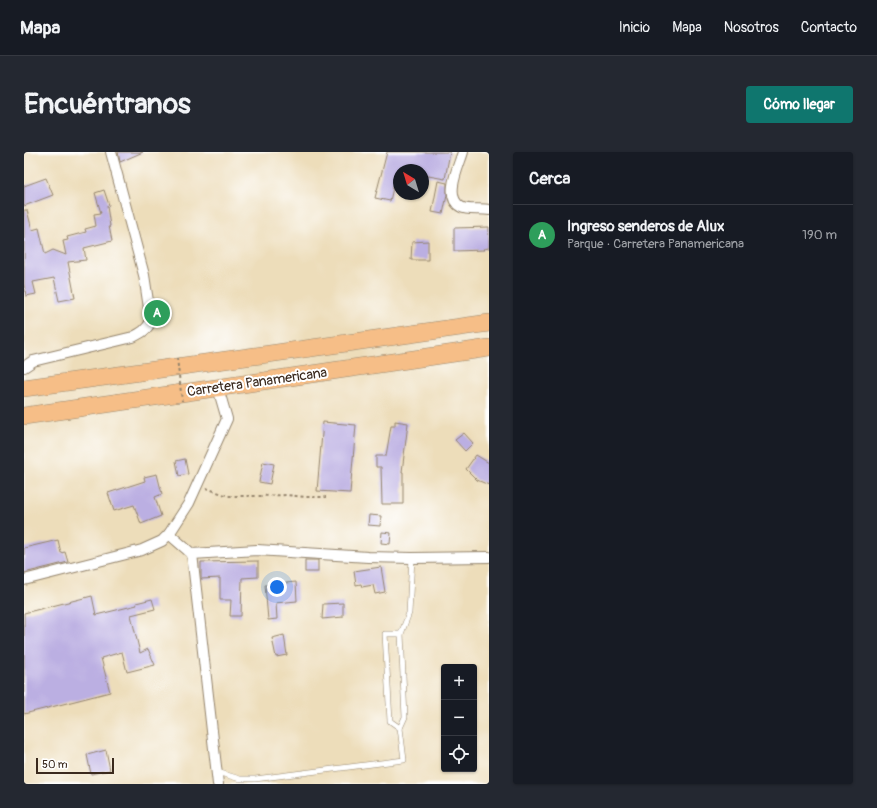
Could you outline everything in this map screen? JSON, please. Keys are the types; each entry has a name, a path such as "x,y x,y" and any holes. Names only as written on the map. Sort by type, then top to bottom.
{"highway":[{"name":"Carretera Panamericana","path":"24,388 489,323"},
{"name":"Carretera Panamericana","path":"24,416 489,348"},
{"path":"53,412 36,410 31,404 31,398 35,395 104,385 115,381 126,374"},
{"path":"24,392 27,400 24,406"}],"street":[{"path":"24,367 33,362 133,337 142,333 151,322 144,275 111,152"},
{"path":"463,152 452,189 455,202 462,208 489,210"},
{"path":"24,580 142,550 162,541 169,534 189,503 227,419 218,388"},
{"path":"169,534 192,554 218,784"},
{"path":"192,554 257,550 412,558 489,557"}],"lane":[{"path":"217,772 240,779 255,779 404,760 400,728 405,717 401,634 409,613 412,558"},
{"path":"400,728 390,721 385,634 401,634"}],"path":[{"path":"177,358 182,401"},
{"path":"197,485 228,496 286,495 326,497"}],"building":[{"path":"118,152 143,152 120,162"},
{"path":"387,152 450,152 445,179 429,176 429,164 393,164 393,188 390,201 375,198"},
{"path":"46,178 53,195 24,206 24,186"},
{"path":"438,181 447,183 447,195 443,214 432,212"},
{"path":"104,190 109,205 107,206 112,241 84,248 86,260 68,262 75,298 59,301 54,278 33,282 36,294 26,296 24,284 24,210 27,210 32,230 39,228 45,254 53,250 66,255 63,241 68,240 67,237 86,232 85,229 96,226 94,214 101,213 95,193"},
{"path":"489,227 489,248 483,249 484,250 454,251 454,228"},
{"path":"428,241 428,260 411,260 412,242"},
{"path":"395,421 408,423 402,472 403,504 382,504 381,467 376,467 376,456 386,456 391,426 395,426"},
{"path":"323,422 356,425 350,493 317,491"},
{"path":"464,433 473,443 465,451 455,440"},
{"path":"476,455 489,463 489,485 477,480 466,469"},
{"path":"185,459 188,474 179,476 176,461"},
{"path":"263,462 274,464 270,484 259,482"},
{"path":"157,474 162,494 155,497 161,516 141,524 134,505 114,511 108,493 145,481 144,477"},
{"path":"369,515 381,516 380,526 368,525"},
{"path":"382,532 391,533 390,544 381,543"},
{"path":"58,540 61,553 65,552 68,562 24,573 24,548"},
{"path":"305,560 318,560 318,572 305,572"},
{"path":"258,561 258,577 242,578 241,616 230,616 231,600 220,600 220,578 201,579 201,562"},
{"path":"381,567 385,592 375,594 373,585 362,587 361,584 356,585 354,571"},
{"path":"296,582 297,601 276,603 277,619 268,620 265,585"},
{"path":"92,596 96,615 137,605 136,603 152,599 155,609 131,615 140,653 148,649 155,665 127,672 122,652 101,658 110,692 24,714 24,613"},
{"path":"343,603 343,617 322,619 323,604"},
{"path":"284,635 287,655 276,657 272,638"},
{"path":"106,750 110,770 91,774 87,755"}],"place":[{"name":"Ingreso senderos de Alux","path":"157,313"}]}
